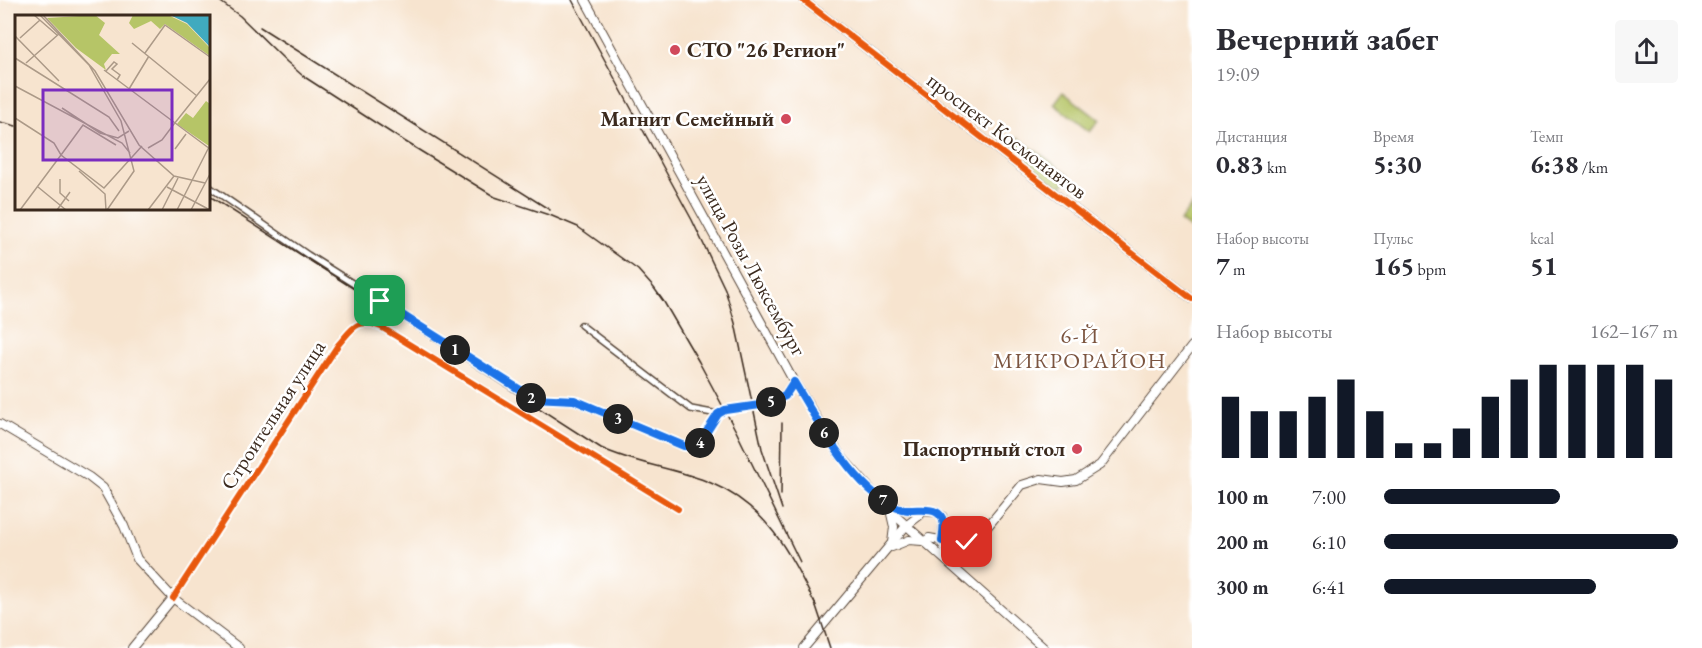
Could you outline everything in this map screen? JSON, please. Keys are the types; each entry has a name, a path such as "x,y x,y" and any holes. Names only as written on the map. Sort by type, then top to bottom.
{"main road":[{"name":"улица Розы Люксембург","path":"585,0 794,382 840,455 889,510 906,526 926,539 1044,648"},
{"name":"проспект Космонавтов","path":"803,0 1192,299"},
{"path":"890,547 909,540 926,539 960,543 973,539 987,528 1022,485 1041,479 1063,482 1076,480 1100,465 1192,346"},
{"path":"0,424 89,477 103,488 124,526 137,559 173,598 239,648"},
{"path":"880,499 902,510 923,513 934,511 940,515 944,527 942,541 944,549 955,568"},
{"path":"889,510 894,524 890,547"},
{"path":"804,648 906,526 923,513"},
{"path":"923,513 916,523 918,531 926,539"},
{"path":"944,527 959,538 973,539"},
{"path":"926,539 938,535 944,527"},
{"name":"Строительная улица","path":"132,648 173,598"}],"street":[{"path":"210,187 308,255 533,398 574,400 684,446 697,447 718,414 725,410 767,404 785,396 794,382"},
{"name":"Строительная улица","path":"173,598 338,345 356,325 368,322 381,327 678,509"},
{"path":"581,325 691,409 718,414"}],"green space":[{"path":"1063,92 1099,120 1090,132 1054,104"},
{"path":"1018,138 1070,176 1060,189 1009,150"},
{"path":"1192,204 1192,230 1180,221"}],"railway":[{"path":"218,0 240,16 303,76 396,136 495,197 578,227 638,270 664,302 699,362 736,431 800,562"},
{"path":"572,0 692,220 725,289 735,323 762,449 782,509"},
{"path":"260,27 550,210"},
{"path":"0,122 15,126"},
{"path":"210,196 601,448 629,459 698,478 731,493 748,505 775,534 797,568 816,606"},
{"path":"781,495 782,423"},
{"path":"814,600 830,648"}],"cycle path":[{"path":"803,0 1192,299"},
{"path":"173,598 338,345 352,329 366,323 381,327 678,509"}],"place":[{"name":"СТО \"26 Регион\"","path":"675,50"},
{"name":"Магнит Семейный","path":"786,119"},
{"name":"Паспортный стол","path":"1077,449"}],"district":[{"name":"6-Й МИКРОРАЙОН","path":"1080,348"}],"route":[{"path":"380,301 533,398 574,400 684,446 697,447 718,414 725,410 767,404 785,396 794,382 840,455 880,499 902,510 936,512 944,522 942,541 967,542"}]}
